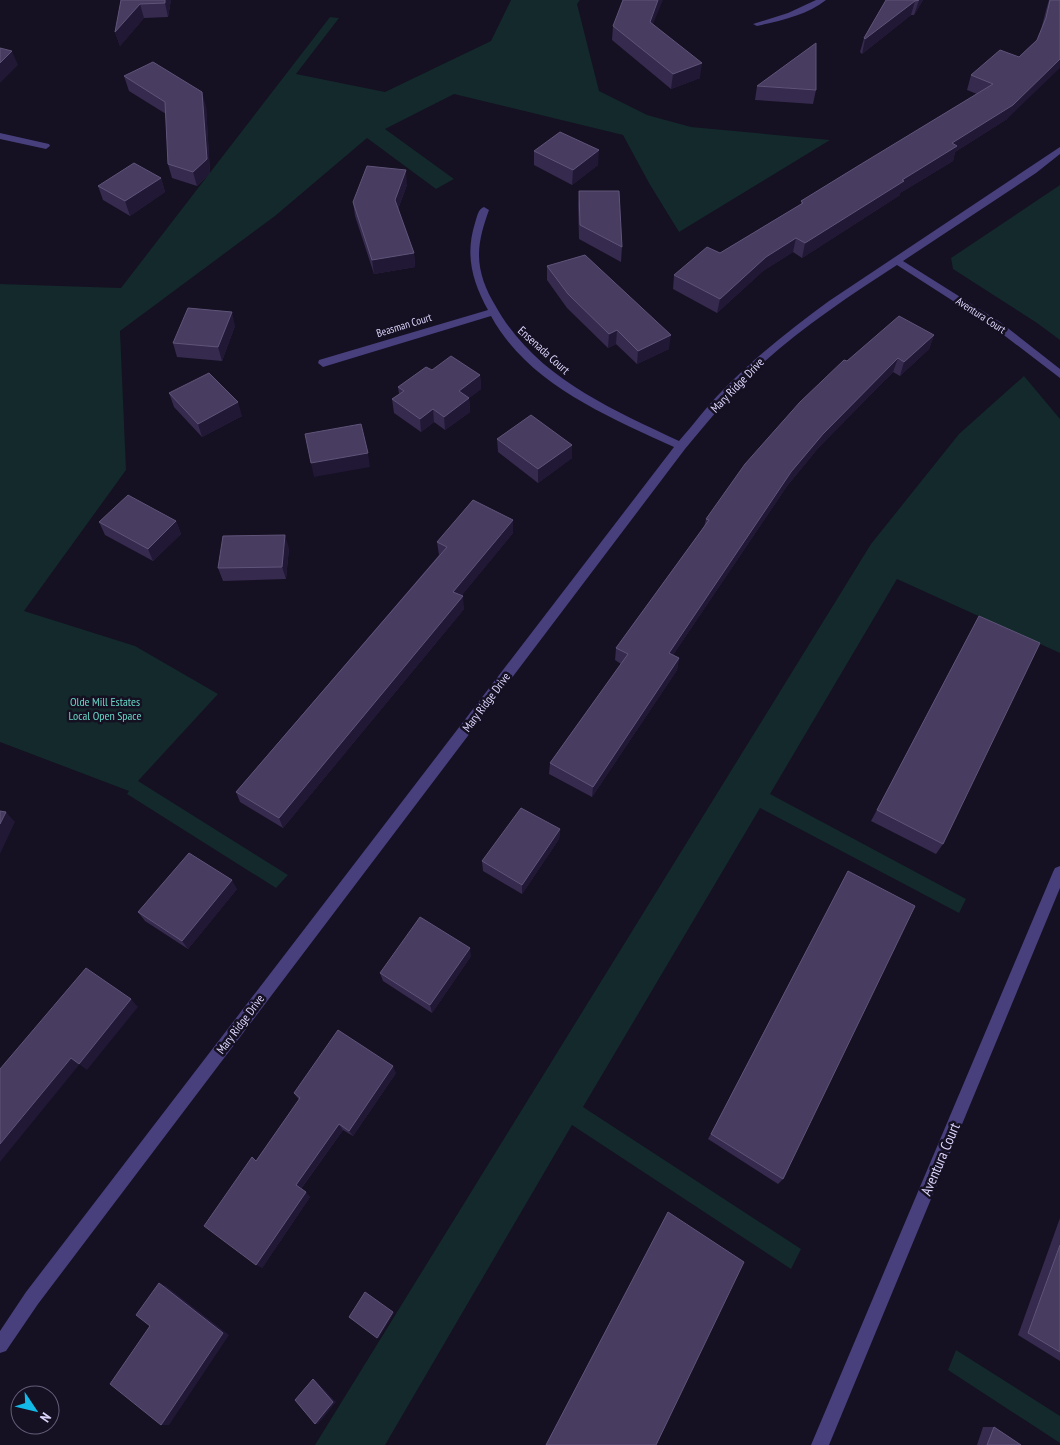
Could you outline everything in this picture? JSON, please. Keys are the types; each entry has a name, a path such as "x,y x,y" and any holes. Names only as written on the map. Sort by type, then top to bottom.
{"street":[{"path":"757,24 781,19 807,9 822,0"},
{"path":"0,136 46,146"},
{"name":"Mary Ridge Drive","path":"0,1345 32,1298 681,446 725,394 761,359 825,309 1034,171 1060,150"},
{"name":"Ensenada Court","path":"484,210 476,233 474,256 478,281 492,312 510,339 567,388 609,412 681,446"},
{"name":"Aventura Court","path":"897,261 996,324 1060,374"},
{"name":"Beasman Court","path":"324,363 492,312"},
{"name":"Aventura Court","path":"820,1445 1060,872"}],"green space":[{"name":"Olde Mill Estates Local Open Space","path":"511,0 580,0 577,4 599,91 647,115 691,127 830,140 679,232 623,135 454,94 385,129 454,179 436,189 367,138 275,216 120,331 126,470 24,611 135,646 218,694 138,781 288,875 276,888 127,794 129,791 0,742 0,284 121,288 330,17 339,18 296,74 385,92 491,41"},
{"path":"1060,185 1060,340 953,269 951,258"},
{"path":"1024,376 1060,419 1060,653 897,579 770,794 966,899 959,913 760,808 583,1107 801,1249 791,1269 572,1125 385,1445 315,1445 871,544 959,434"},
{"path":"956,1350 1060,1416 1060,1443 948,1370"}],"building":[{"path":"121,0 165,0 165,3 140,4 115,32"},
{"path":"623,0 658,0 650,22 702,63 673,74 613,26"},
{"path":"886,0 919,0 915,1 865,39 864,38"},
{"path":"1050,0 1060,0 1060,59 1013,105 952,143 957,146 805,243 796,238 766,257 720,299 674,275 707,247 720,253 803,203 801,201 993,84 971,75 1000,50 1019,57 1037,40 1046,18"},
{"path":"816,43 816,90 757,86"},
{"path":"0,48 12,51 0,63"},
{"path":"153,62 202,92 207,159 193,172 168,164 165,102 124,76"},
{"path":"560,132 599,150 573,170 534,151"},
{"path":"134,163 161,178 125,201 98,186"},
{"path":"367,166 406,170 395,200 414,253 372,260 353,202"},
{"path":"579,191 619,191 622,247 580,225"},
{"path":"585,255 671,335 638,351 617,330 609,334 568,294 547,266"},
{"path":"188,308 232,312 218,347 173,343"},
{"path":"899,316 934,335 904,362 898,358 823,434 791,472 669,653 679,658 593,787 550,763 628,654 616,648 709,520 706,519 745,464 800,402 844,360 847,361"},
{"path":"451,356 480,375 459,391 469,398 444,417 433,409 420,419 392,399 404,391 398,387 426,367 432,370"},
{"path":"209,373 238,402 198,424 169,393"},
{"path":"531,415 572,445 538,469 497,439"},
{"path":"361,424 368,453 311,463 305,434"},
{"path":"128,495 176,521 148,549 99,522"},
{"path":"473,500 513,520 453,592 463,596 279,818 236,792 447,547 437,542"},
{"path":"285,535 282,567 218,568 223,536"},
{"path":"979,616 1040,643 943,844 877,810"},
{"path":"521,808 560,829 522,885 482,861"},
{"path":"0,811 6,812 0,824"},
{"path":"189,853 232,880 182,941 138,912"},
{"path":"848,871 915,906 783,1179 711,1134"},
{"path":"420,917 470,948 430,1005 380,973"},
{"path":"86,968 131,999 79,1064 71,1058 0,1144 0,1069"},
{"path":"338,1030 393,1066 349,1131 339,1124 296,1185 306,1192 256,1265 204,1226 252,1157 256,1161 300,1098 294,1093"},
{"path":"668,1212 744,1262 656,1445 546,1445"},
{"path":"1060,1245 1060,1352 1028,1333"},
{"path":"159,1283 223,1333 161,1425 110,1384 150,1326 136,1315"},
{"path":"365,1292 393,1312 377,1338 349,1317"},
{"path":"313,1379 333,1402 315,1424 295,1400"},
{"path":"994,1427 1021,1445 987,1445"}]}
